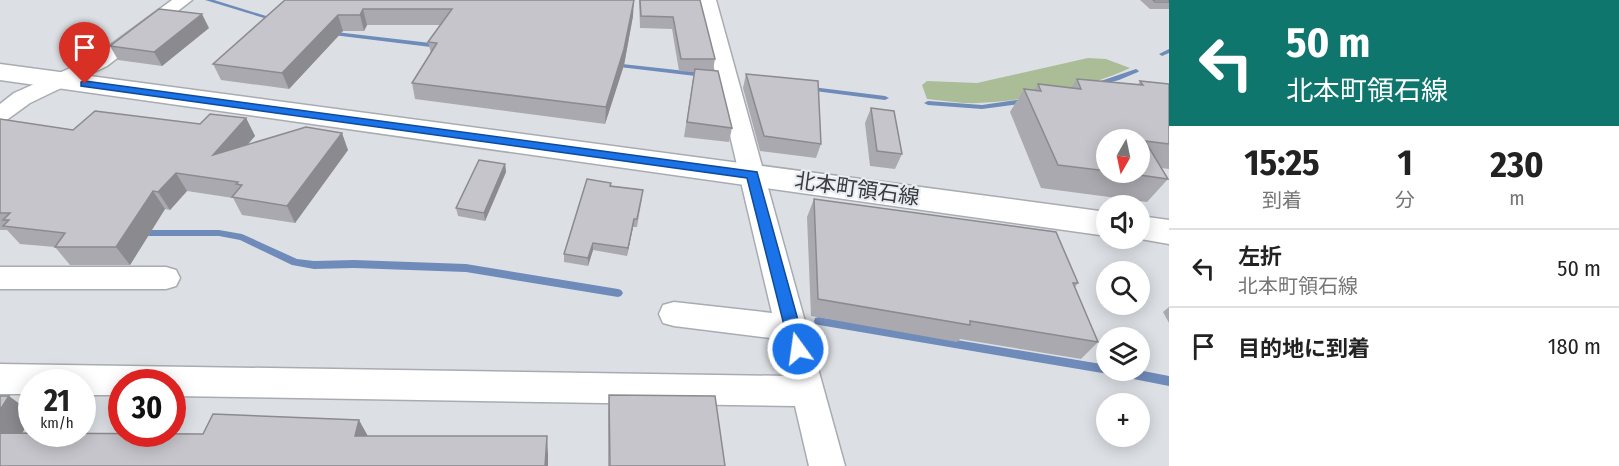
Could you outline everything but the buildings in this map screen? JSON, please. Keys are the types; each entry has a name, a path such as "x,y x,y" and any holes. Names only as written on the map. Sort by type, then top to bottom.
{"main road":[{"name":"北本町領石線","path":"0,72 1096,222"},
{"path":"1150,229 1169,232"}],"street":[{"path":"0,114 22,98 100,62 183,0"},
{"path":"707,0 827,466"},
{"path":"0,278 166,278"},
{"path":"674,314 792,328"},
{"path":"0,379 808,391"}],"green space":[{"path":"1088,58 1106,59 1130,68 1093,82 1049,94 982,103 927,99 922,85 927,81 977,83"}],"waterway":[{"path":"208,0 276,20"},
{"path":"327,33 439,46"},
{"path":"1162,54 1169,51"},
{"path":"613,65 704,75"},
{"path":"1096,84 1136,71"},
{"path":"807,88 885,98"},
{"path":"928,103 982,107 1024,101"},
{"path":"139,233 219,233 242,237 295,262 314,265 466,268 618,293"},
{"path":"819,321 1096,368"},
{"path":"1150,377 1169,381"}],"route":[{"path":"85,84 753,175 798,349"}]}
